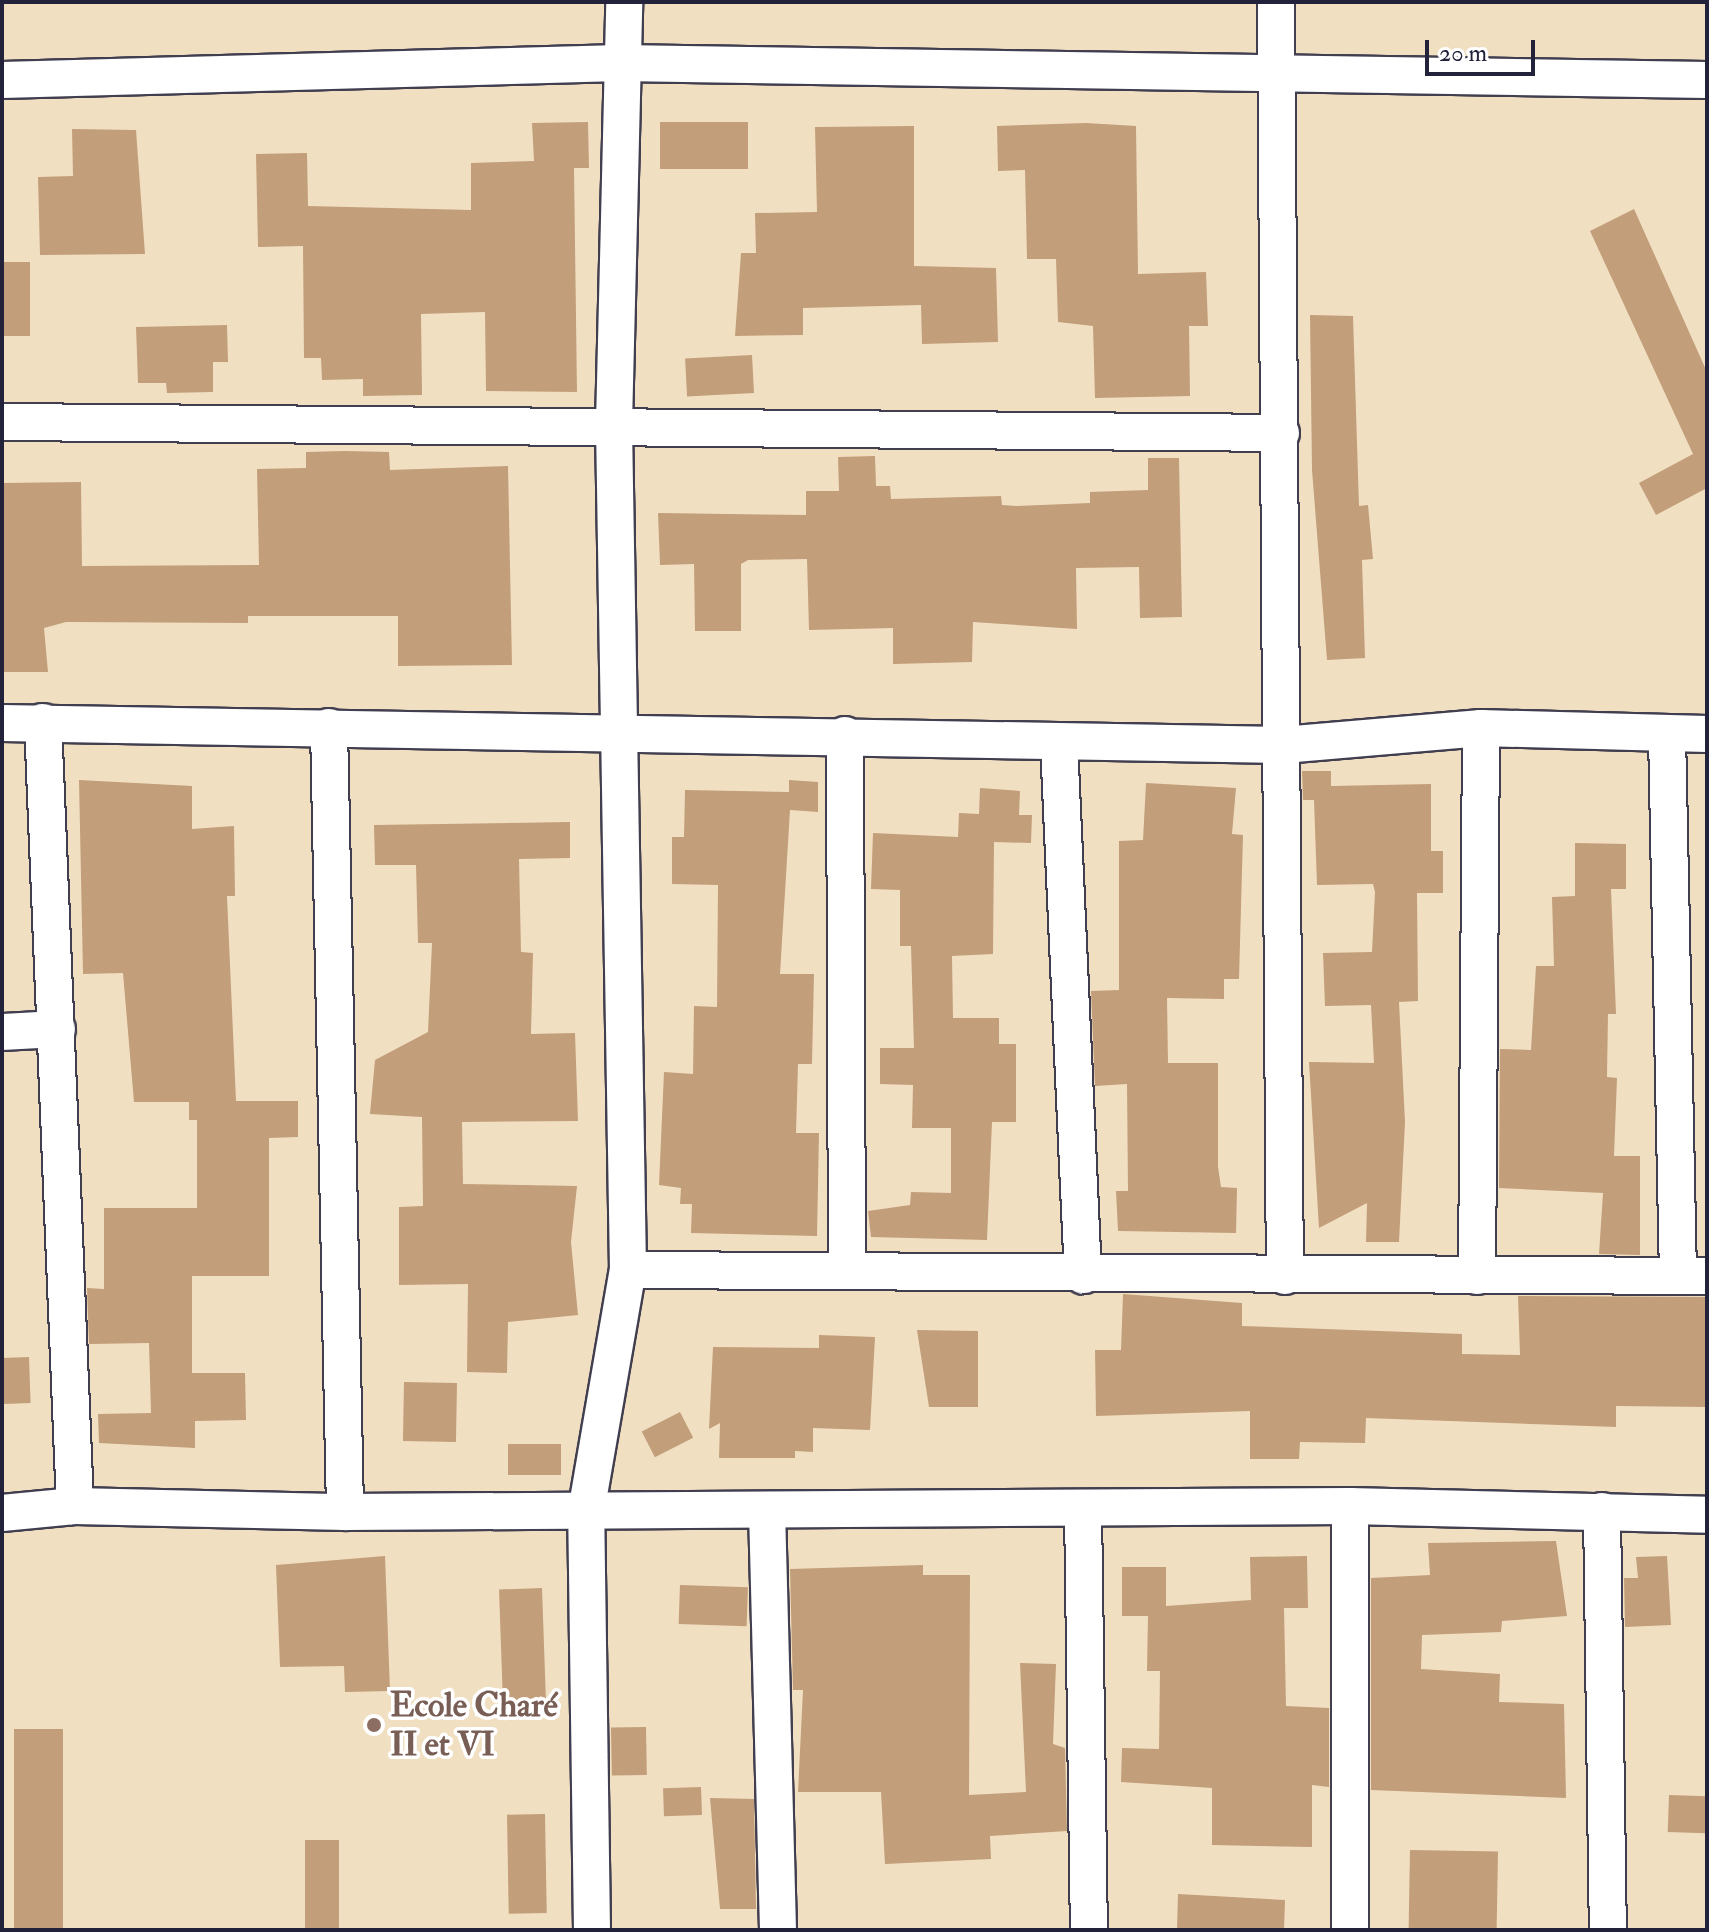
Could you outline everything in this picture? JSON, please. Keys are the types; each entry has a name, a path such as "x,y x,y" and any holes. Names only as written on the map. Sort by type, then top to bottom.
{"street":[{"path":"592,1930 586,1512 628,1270 614,424 620,63 624,2"},
{"path":"1276,2 1285,1276"},
{"path":"2,80 620,63 1276,76 1707,80"},
{"path":"2,422 614,424 1281,433"},
{"path":"43,722 75,1506"},
{"path":"2,723 845,735 1059,743 1283,745 1481,728 1707,734"},
{"path":"329,727 345,1512"},
{"path":"1477,1276 1481,728"},
{"path":"628,1270 1285,1276 1692,1275 1667,733"},
{"path":"845,735 847,1271"},
{"path":"1059,743 1083,1275"},
{"path":"2,1032 57,1029"},
{"path":"2,1513 75,1506 345,1512 1350,1506 1707,1515"},
{"path":"1350,1506 1350,1930"},
{"path":"1083,1508 1089,1930"},
{"path":"767,1510 778,1930"},
{"path":"1602,1511 1608,1930"}],"building":[{"path":"588,122 589,168 574,168 577,392 486,391 485,312 421,314 422,395 363,396 363,379 322,380 321,358 304,358 303,246 258,247 256,154 307,153 308,206 471,210 471,163 534,161 532,123"},
{"path":"660,122 748,122 748,169 660,169"},
{"path":"1086,123 1136,126 1138,274 1206,272 1208,326 1189,326 1190,396 1095,398 1093,326 1058,322 1056,259 1027,259 1025,170 998,171 997,126"},
{"path":"914,126 914,266 996,268 998,342 922,344 921,305 803,308 803,335 735,336 741,253 756,253 755,213 817,212 815,127"},
{"path":"72,129 136,130 145,254 40,255 38,177 73,176"},
{"path":"1634,209 1707,372 1707,488 1656,515 1639,483 1693,454 1590,231"},
{"path":"2,262 30,262 30,336 2,336"},
{"path":"1310,315 1353,316 1359,506 1368,505 1373,559 1362,560 1365,658 1327,660 1312,470"},
{"path":"227,325 228,362 213,362 213,392 167,393 166,383 138,383 136,327"},
{"path":"752,355 754,393 687,396 685,359"},
{"path":"306,452 389,452 390,470 508,466 512,665 398,666 398,616 248,616 248,623 66,622 44,628 48,672 2,672 2,483 81,482 82,566 259,565 257,469 306,468"},
{"path":"875,456 876,486 890,486 891,499 1001,496 1002,505 1017,506 1090,503 1090,492 1148,490 1148,458 1179,458 1182,617 1140,618 1139,567 1076,568 1077,629 973,622 972,662 893,664 893,628 809,630 807,559 748,560 741,564 741,631 695,631 694,564 660,565 658,513 806,515 806,491 839,491 838,457"},
{"path":"1302,771 1331,771 1331,786 1431,784 1431,851 1443,851 1443,893 1417,893 1418,1001 1399,1002 1405,1122 1399,1242 1366,1242 1367,1203 1319,1228 1309,1062 1374,1063 1371,1005 1325,1006 1323,953 1372,952 1375,892 1373,884 1317,885 1314,800 1303,800"},
{"path":"79,780 192,786 192,829 234,826 235,896 227,896 236,1101 298,1101 298,1137 269,1138 269,1276 192,1276 192,1373 245,1373 246,1420 195,1421 195,1448 99,1443 98,1414 151,1413 149,1343 89,1344 87,1288 104,1289 104,1208 197,1208 197,1120 189,1120 189,1102 134,1102 123,973 83,974"},
{"path":"789,780 818,782 818,812 790,810 780,974 814,974 812,1064 798,1064 796,1133 819,1133 817,1236 691,1233 692,1204 680,1204 681,1188 659,1185 664,1072 693,1074 694,1006 717,1007 718,885 672,884 672,837 684,837 685,790 789,792"},
{"path":"1146,783 1236,788 1232,834 1243,835 1239,979 1224,979 1224,999 1167,998 1168,1063 1218,1063 1218,1167 1221,1187 1237,1188 1236,1233 1118,1231 1116,1191 1128,1191 1127,1084 1095,1086 1091,991 1119,990 1119,841 1143,840"},
{"path":"980,788 1020,791 1019,815 1032,815 1031,843 994,842 993,954 952,956 953,1018 999,1018 999,1044 1016,1044 1016,1122 992,1122 987,1240 871,1237 868,1211 910,1205 911,1192 951,1193 951,1128 912,1128 913,1085 880,1084 880,1048 914,1048 911,946 900,946 900,890 871,889 873,833 958,837 959,813 979,814"},
{"path":"570,822 570,858 519,859 521,952 533,953 531,1034 575,1033 578,1121 462,1122 463,1184 577,1186 571,1242 578,1315 508,1322 507,1373 467,1372 468,1284 399,1285 399,1207 423,1206 422,1117 370,1114 375,1060 428,1032 432,943 418,943 416,865 375,865 374,825"},
{"path":"1575,843 1626,844 1626,889 1611,889 1616,1014 1608,1014 1607,1077 1617,1078 1614,1156 1640,1156 1640,1255 1599,1254 1603,1193 1499,1188 1500,1049 1531,1050 1536,966 1554,966 1552,897 1575,896"},
{"path":"1123,1294 1242,1303 1242,1326 1462,1334 1462,1354 1520,1355 1518,1296 1707,1297 1707,1407 1616,1406 1616,1427 1366,1418 1365,1443 1300,1442 1299,1459 1250,1459 1250,1411 1096,1416 1095,1350 1121,1350"},
{"path":"917,1330 978,1331 978,1407 929,1407"},
{"path":"819,1335 875,1337 870,1430 813,1428 813,1452 795,1451 795,1458 719,1458 720,1423 709,1429 713,1347 819,1348"},
{"path":"29,1357 31,1403 4,1404 2,1358"},
{"path":"404,1382 457,1383 456,1442 403,1441"},
{"path":"680,1412 693,1438 655,1457 642,1432"},
{"path":"508,1444 561,1444 561,1475 508,1475"},
{"path":"1556,1541 1567,1616 1502,1621 1501,1632 1422,1635 1421,1669 1500,1674 1499,1702 1564,1704 1566,1798 1371,1790 1371,1578 1430,1575 1428,1543"},
{"path":"385,1556 390,1691 345,1692 344,1666 280,1667 276,1565"},
{"path":"1307,1556 1308,1608 1284,1608 1286,1706 1329,1708 1329,1787 1312,1785 1312,1847 1212,1845 1212,1788 1121,1782 1122,1748 1159,1749 1160,1671 1147,1671 1148,1616 1122,1616 1122,1567 1166,1567 1166,1606 1251,1600 1250,1557"},
{"path":"1667,1556 1671,1625 1625,1627 1624,1578 1638,1578 1636,1557"},
{"path":"923,1565 923,1575 970,1575 969,1795 1026,1792 1020,1663 1056,1664 1053,1744 1065,1748 1067,1831 990,1836 991,1859 885,1864 881,1792 798,1792 803,1690 793,1690 790,1569"},
{"path":"680,1585 748,1587 747,1626 679,1624"},
{"path":"542,1588 546,1711 503,1712 499,1590"},
{"path":"646,1727 647,1775 612,1776 611,1728"},
{"path":"14,1729 63,1729 63,1930 14,1930"},
{"path":"701,1787 702,1815 664,1816 663,1788"},
{"path":"1669,1795 1707,1796 1706,1833 1668,1832"},
{"path":"710,1798 754,1799 756,1909 720,1909"},
{"path":"545,1814 547,1913 509,1914 507,1815"},
{"path":"305,1840 339,1840 339,1930 305,1930"},
{"path":"1410,1850 1498,1852 1497,1930 1409,1930"},
{"path":"1178,1894 1285,1900 1284,1930 1177,1930"}],"place":[{"name":"Ecole Charé II et VI","path":"374,1725"}]}
